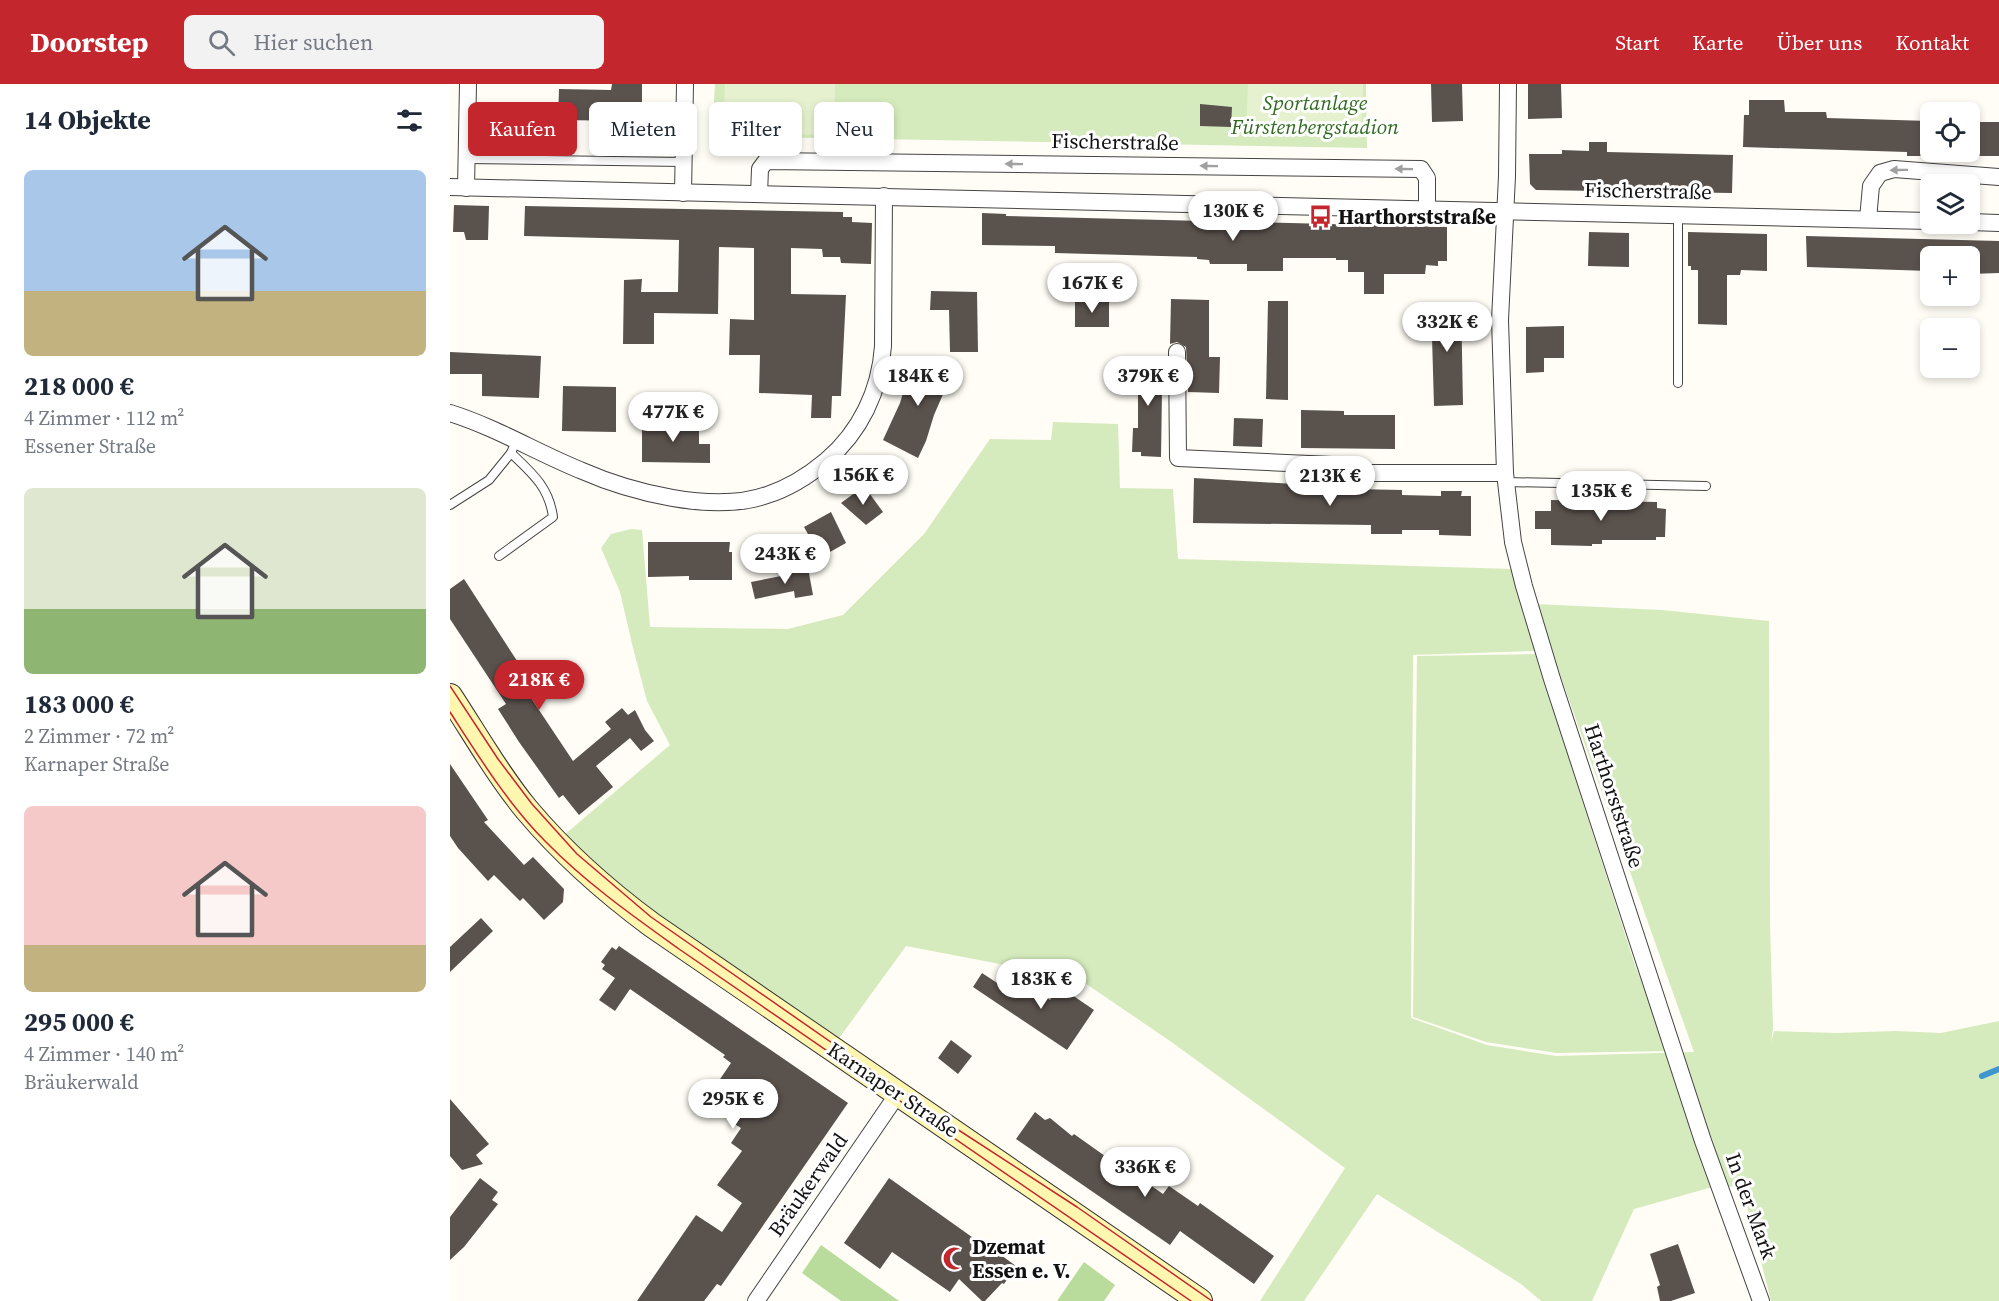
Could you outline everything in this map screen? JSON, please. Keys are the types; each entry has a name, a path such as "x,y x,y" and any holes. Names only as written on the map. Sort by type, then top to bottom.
{"main road":[{"name":"Karnaper Straße","path":"450,696 525,809 609,893 652,926 1200,1301"}],"street":[{"name":"Fischerstraße","path":"468,84 467,159 458,188 1920,221"},
{"path":"683,193 685,84"},
{"name":"Harthorststraße","path":"1508,84 1500,320 1505,478 1513,542 1559,702 1699,1127"},
{"name":"Fischerstraße","path":"759,194 760,169 766,160 1421,169 1427,178 1427,208"},
{"path":"1868,219 1871,186 1880,173 1894,169 1999,177"},
{"path":"450,413 514,447 637,490 709,502 736,501 765,496 791,485 812,473 845,442 862,418 878,383 882,367 883,346 884,196"},
{"path":"1980,222 1999,223"},
{"path":"1177,352 1178,458 1355,466 1362,473 1505,478"},
{"name":"Bräukerwald","path":"756,1301 897,1095"},
{"name":"In der Mark","path":"1699,1127 1761,1301"}],"lane":[{"path":"467,159 683,162"},
{"path":"1678,214 1678,383"},
{"path":"450,505 489,480 514,447 550,500 553,517 499,556"},
{"path":"1505,478 1706,486"}],"green space":[{"name":"Sportanlage Fürstenbergstadion","path":"715,84 1366,84 1367,148 894,139 894,102 814,102 814,138 802,138 802,102 714,102"},
{"path":"725,84 835,84 835,102 814,102 814,135 802,134 802,102 724,102"},
{"path":"1248,84 1363,84 1361,138 1246,134"},
{"path":"1053,422 1118,424 1120,488 1173,489 1178,559 1513,569 1535,651 1413,655 1411,1018 1487,1045 1556,1056 1694,1052 1535,604 1662,610 1769,621 1770,924 1773,1028 1771,1043 1774,1031 1941,1033 1999,1021 1999,1301 1771,1301 1742,1186 1709,1188 1634,1209 1592,1301 1541,1301 1521,1284 1377,1194 1304,1301 1260,1301 1345,1168 1170,1041 1054,962 1005,965 906,946 832,1048 556,842 670,745 647,701 620,592 601,548 611,534 631,529 642,530 650,627 788,629 843,615 924,534 990,439 1051,440"},
{"path":"1535,654 1635,965 1668,1051 1557,1053 1486,1042 1413,1017 1417,656"},
{"path":"821,1245 899,1301 841,1301 802,1273"},
{"path":"1084,1262 1115,1285 1104,1301 1057,1301"}],"building":[{"path":"612,84 642,84 642,102 589,102 589,120 577,120 577,102 559,102 559,89 611,90"},
{"path":"1431,84 1462,84 1463,121 1432,122"},
{"path":"1528,84 1561,84 1562,118 1528,119"},
{"path":"1749,100 1784,100 1785,112 1826,112 1827,118 1920,121 1920,156 1907,156 1907,152 1743,147 1744,115 1749,115"},
{"path":"1200,104 1232,107 1231,127 1200,126"},
{"path":"1980,122 1999,122 1999,156 1980,156"},
{"path":"1589,142 1607,142 1607,152 1733,155 1732,193 1536,190 1530,184 1529,154 1562,154 1562,150 1589,151"},
{"path":"454,205 489,206 488,240 466,240 464,232 453,232"},
{"path":"525,206 843,212 843,217 852,217 852,222 872,223 871,264 841,263 840,257 823,257 822,249 791,248 791,294 846,295 841,396 832,396 831,418 811,418 812,395 759,393 760,355 729,355 730,319 754,320 754,248 719,247 718,314 654,313 654,344 623,344 624,280 642,279 641,292 678,292 679,240 524,236"},
{"path":"982,213 1006,214 1006,216 1447,227 1447,261 1438,261 1438,266 1426,265 1425,274 1384,274 1384,294 1364,294 1364,272 1348,272 1348,260 1336,260 1336,258 1283,258 1283,271 1247,271 1247,264 1210,264 1209,260 1197,259 1197,257 1055,253 1055,246 982,245"},
{"path":"1589,232 1629,233 1629,267 1588,266"},
{"path":"1688,232 1767,234 1767,271 1741,270 1740,275 1727,275 1727,325 1698,324 1698,270 1691,270 1691,266 1688,266"},
{"path":"1806,236 1999,241 1999,273 1980,274 1980,246 1920,246 1920,271 1807,267"},
{"path":"931,291 977,292 978,352 950,352 949,310 930,310"},
{"path":"1171,299 1209,300 1209,357 1220,357 1219,393 1188,392 1186,347 1177,342 1170,344"},
{"path":"1075,300 1109,300 1109,327 1075,327"},
{"path":"1268,301 1288,301 1288,400 1266,399"},
{"path":"1431,302 1461,302 1463,405 1434,406"},
{"path":"1564,326 1564,358 1544,358 1544,372 1526,373 1526,327"},
{"path":"450,352 541,356 539,398 482,396 482,374 450,374"},
{"path":"912,363 924,366 925,363 953,370 947,393 944,392 918,458 883,440 900,403"},
{"path":"1128,364 1167,365 1167,392 1162,391 1161,457 1141,456 1141,452 1132,452 1133,428 1138,428 1138,390 1128,390"},
{"path":"563,386 616,387 616,432 562,431"},
{"path":"1301,410 1344,411 1344,415 1395,415 1395,449 1301,448"},
{"path":"1234,418 1263,419 1262,447 1233,446"},
{"path":"642,421 699,422 699,444 710,444 710,463 642,462"},
{"path":"1194,478 1294,484 1352,484 1352,489 1402,490 1402,495 1441,496 1441,491 1462,491 1461,496 1471,496 1471,536 1439,535 1439,530 1402,530 1402,534 1371,534 1371,525 1193,523"},
{"path":"864,486 883,512 866,525 841,503"},
{"path":"1551,500 1657,502 1657,508 1666,509 1665,537 1656,537 1656,540 1602,540 1602,544 1592,544 1592,546 1551,545 1551,529 1535,529 1535,511 1551,511"},
{"path":"831,512 846,543 821,557 804,527"},
{"path":"648,542 730,542 732,580 689,580 689,576 648,577"},
{"path":"808,568 813,595 795,598 794,591 755,599 751,582"},
{"path":"464,579 534,687 527,692 573,761 611,729 605,722 622,708 628,715 635,710 645,730 654,741 641,751 630,738 596,766 613,787 579,815 563,795 559,798 519,742 498,709 506,704 450,619 450,589"},
{"path":"450,764 488,820 484,822 524,865 533,857 564,889 563,902 544,920 523,898 520,901 494,875 488,881 450,836"},
{"path":"481,918 493,931 450,972 450,947"},
{"path":"619,946 848,1103 721,1286 717,1284 704,1301 637,1301 696,1215 722,1232 742,1203 717,1185 742,1151 731,1143 741,1128 703,1104 731,1063 723,1057 725,1055 630,989 615,1011 599,1000 615,978 602,969 605,965 601,962 612,947 616,950"},
{"path":"982,973 1017,996 1026,984 1050,1000 1059,986 1094,1010 1067,1050 973,987"},
{"path":"951,1040 972,1056 958,1074 938,1058"},
{"path":"450,1099 489,1144 476,1155 483,1164 462,1170 450,1156"},
{"path":"1035,1112 1045,1120 1050,1118 1072,1136 1074,1134 1163,1194 1169,1186 1198,1206 1200,1203 1274,1256 1254,1284 1180,1231 1170,1245 1016,1139"},
{"path":"480,1178 498,1192 492,1200 498,1204 464,1247 450,1260 450,1217"},
{"name":"Dzemat Essen e. V.","path":"889,1178 1016,1266 1004,1284 1002,1283 985,1301 982,1301 959,1279 950,1292 892,1252 880,1269 844,1243"},
{"path":"1678,1244 1695,1293 1671,1301 1660,1301 1657,1287 1660,1285 1650,1254"}],"waterway":[{"path":"1982,1076 1999,1069"}],"tram line":[{"path":"450,686 498,759 532,804 577,854 651,917 940,1118 1077,1207 1212,1301"},
{"path":"450,712 519,812 561,857 610,898 679,949 1191,1301"}],"place":[{"name":"Harthorststraße","path":"1320,217"},
{"name":"Dzemat Essen e. V.","path":"954,1259"}]}
